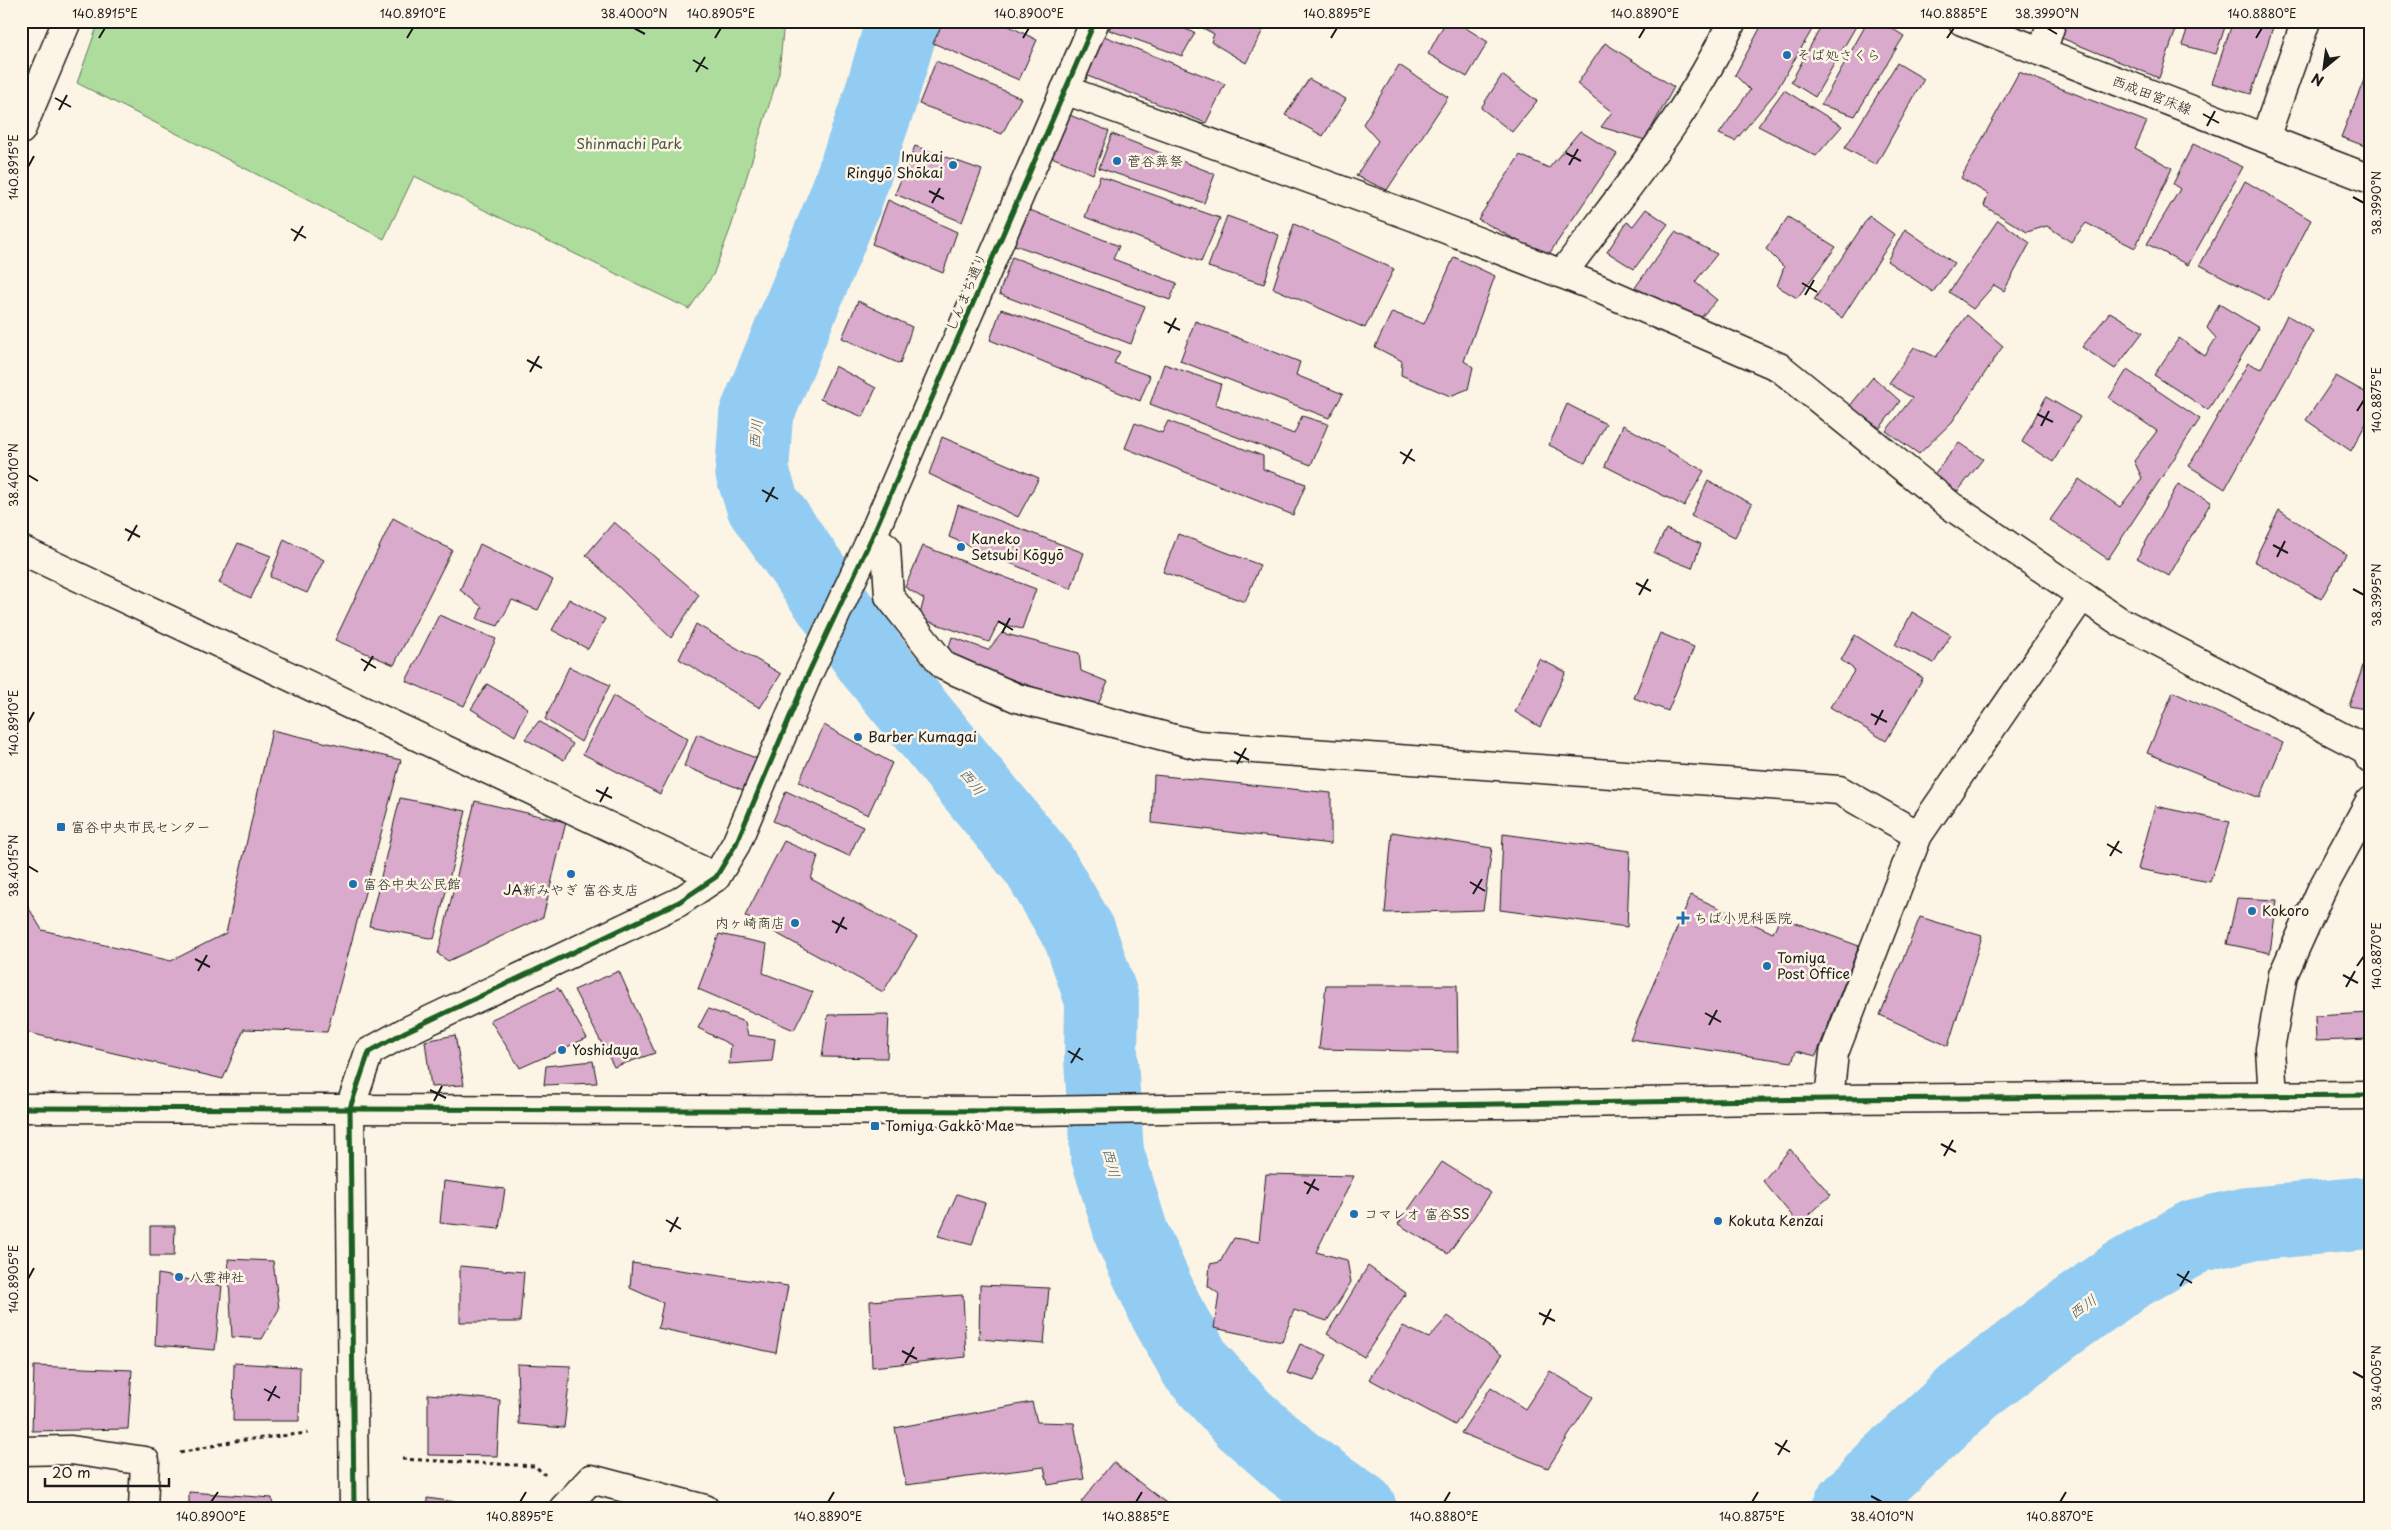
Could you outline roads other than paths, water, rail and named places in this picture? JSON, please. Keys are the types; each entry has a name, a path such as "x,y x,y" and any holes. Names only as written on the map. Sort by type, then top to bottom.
{"street":[{"path":"21,130 66,21"},
{"name":"しんまち通り","path":"716,877 736,844 808,674 872,537 1095,21"},
{"path":"1562,274 1667,132 1717,53 1732,21"},
{"name":"西成田宮床線","path":"1962,21 2370,179"},
{"path":"2042,52 2052,21"},
{"path":"2265,138 2306,21"},
{"path":"1065,90 1412,216 1562,274 1779,367 1951,506 2119,621 2365,749 2370,759"},
{"path":"872,537 886,546 889,596 944,666 1017,698 1198,745 1839,790 1918,835"},
{"path":"21,550 716,877"},
{"path":"1829,1099 1834,1053 1918,835 2082,596"},
{"path":"2273,1097 2270,1049 2283,975 2321,891 2370,801"},
{"path":"354,1509 350,1108 369,1052 414,1028 679,902 716,877"},
{"path":"21,1108 1031,1111 1829,1099 2370,1096"},
{"path":"21,1451 72,1450 145,1461 143,1509"},
{"path":"567,1504 591,1479 706,1509"}],"waterway":[{"name":"西川","path":"903,21 880,99 845,200 756,416 752,471 763,505 873,662 1038,863 1080,935 1102,1000 1101,1059 1107,1153 1132,1235 1167,1313 1197,1367 1244,1419 1294,1463 1360,1509"},
{"name":"西川","path":"1849,1509 1880,1475 1973,1388 2125,1276 2196,1236 2247,1224 2370,1213"}],"place":[{"name":"そば処さくら","path":"1787,55"},
{"name":"菅谷葬祭","path":"1117,161"},
{"name":"Inukai Ringyō Shōkai","path":"953,165"},
{"name":"Kaneko Setsubi Kōgyō","path":"961,547"},
{"name":"Barber Kumagai","path":"858,737"},
{"name":"富谷中央市民センター","path":"61,827"},
{"name":"JA新みやぎ 富谷支店","path":"571,874"},
{"name":"富谷中央公民館","path":"353,884"},
{"name":"Kokoro","path":"2252,911"},
{"name":"ちば小児科医院","path":"1683,918"},
{"name":"内ヶ崎商店","path":"795,923"},
{"name":"Tomiya Post Office","path":"1767,966"},
{"name":"Yoshidaya","path":"562,1050"},
{"name":"Tomiya Gakkō Mae","path":"875,1126"},
{"name":"コマレオ 富谷SS","path":"1354,1214"},
{"name":"Kokuta Kenzai","path":"1718,1221"},
{"name":"八雲神社","path":"179,1277"}],"park label":[{"name":"Shinmachi Park","path":"629,144"}]}
